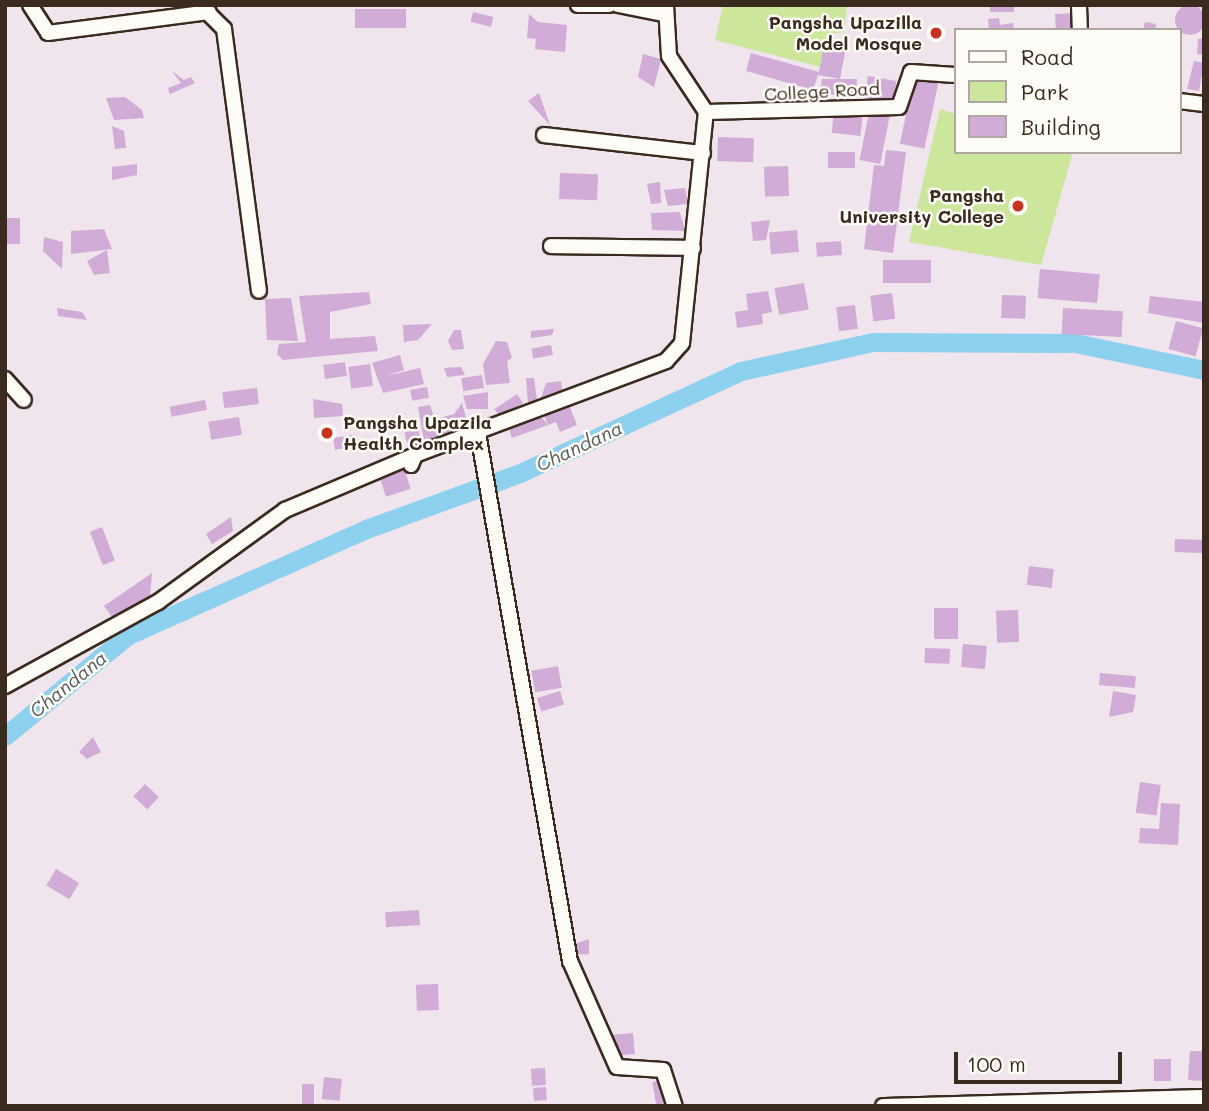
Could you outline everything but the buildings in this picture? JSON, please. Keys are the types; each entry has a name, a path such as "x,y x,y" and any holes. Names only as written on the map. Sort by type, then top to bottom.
{"street":[{"path":"30,5 48,33 204,9 224,29 231,62 259,291"},
{"path":"578,5 609,5"},
{"path":"5,686 158,602 285,510 413,460 479,438 666,361 682,343 704,153 706,112 669,56 665,10 618,5"},
{"path":"1079,5 1080,28"},
{"name":"College Road","path":"706,112 899,107 911,72 954,75"},
{"path":"1181,101 1204,104"},
{"path":"544,135 704,153"},
{"path":"551,246 692,248"},
{"path":"5,379 24,400"},
{"path":"479,438 570,961 617,1067 663,1070 675,1106"},
{"path":"883,1106 1204,1097"}],"green space":[{"path":"723,5 847,5 844,32 829,34 820,67 715,40"},
{"path":"940,109 954,114 954,154 1072,154 1041,265 909,242"}],"waterway":[{"name":"Chandana","path":"5,736 128,635 366,529 520,473 741,371 873,342 1075,343 1204,370"}],"place":[{"name":"Pangsha Upazilla Model Mosque","path":"936,33"},
{"name":"Pangsha University College","path":"1018,206"},
{"name":"Pangsha Upazila Health Complex","path":"327,433"}]}
